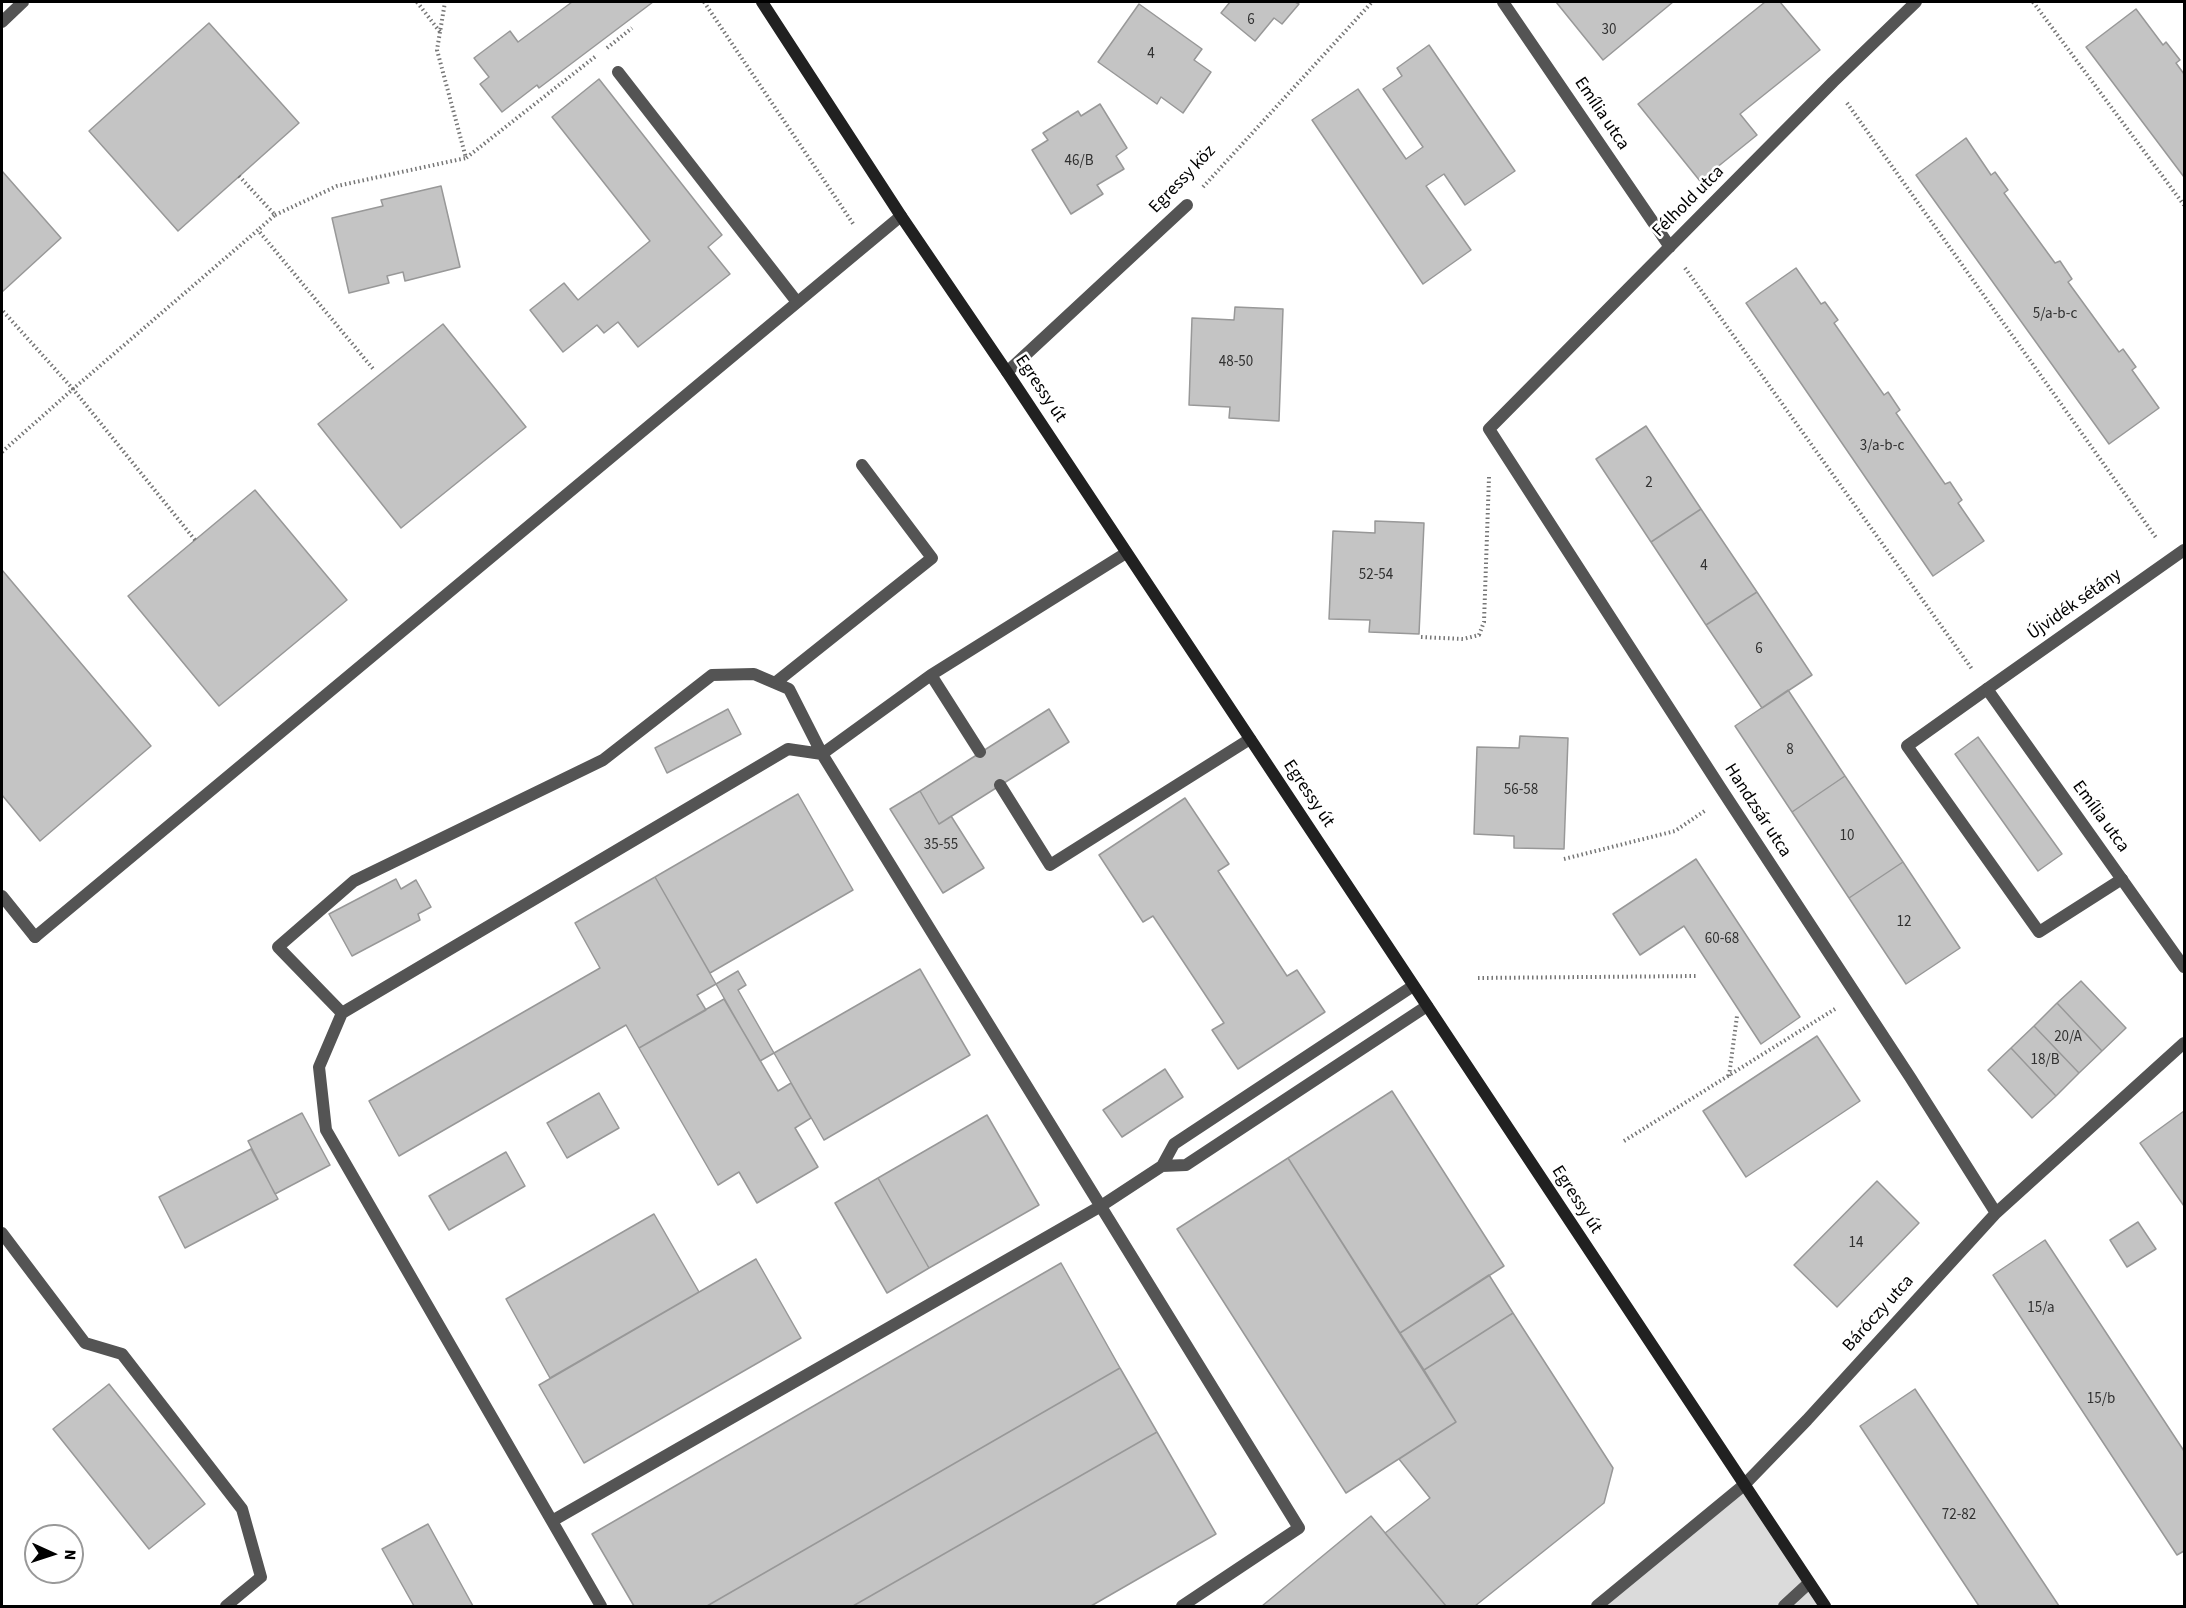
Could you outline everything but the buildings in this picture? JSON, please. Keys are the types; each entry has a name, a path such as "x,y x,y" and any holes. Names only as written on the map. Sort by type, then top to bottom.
{"street":[{"path":"2,22 23,2"},
{"name":"Egressy út","path":"762,2 901,216 1007,372 1825,1606"},
{"name":"Emília utca","path":"1503,2 1670,248"},
{"name":"Félhold utca","path":"1488,429 1833,82 1916,2"},
{"path":"618,72 797,302"},
{"name":"Egressy köz","path":"1007,372 1187,205"},
{"path":"2,896 35,937 901,216"},
{"name":"Handzsár utca","path":"1488,429 1911,1077 1996,1213"},
{"path":"775,683 932,558 862,465"},
{"name":"Újvidék sétány","path":"2122,879 2039,932 1907,746 2184,550"},
{"path":"601,1606 326,1130 319,1066 342,1013 788,749 822,754 931,675 1126,553"},
{"path":"342,1013 278,947 354,881 603,760 712,675 754,674 789,689 822,754 1299,1528 1182,1606"},
{"path":"931,675 980,752"},
{"name":"Emília utca","path":"1986,689 2184,967"},
{"path":"1000,785 1050,865 1250,739"},
{"path":"552,1521 1101,1206 1162,1166 1174,1144 1413,986"},
{"path":"1162,1166 1186,1165 1427,1006"},
{"name":"Báróczy utca","path":"1597,1606 1744,1485 1996,1213 2184,1043"},
{"path":"2,1233 84,1343 122,1354 242,1509 261,1577 226,1606"},
{"path":"1784,1606 1809,1583"}],"path":[{"path":"417,2 440,32"},
{"path":"445,2 437,50 466,158"},
{"path":"704,2 867,244"},
{"name":"Egressy köz","path":"1187,205 1372,2"},
{"path":"2033,2 2184,205"},
{"path":"2,452 275,215 337,186 466,158 632,28"},
{"path":"1833,82 2172,559"},
{"path":"239,176 275,215"},
{"path":"258,231 374,370"},
{"path":"1670,248 1986,689"},
{"path":"2,310 73,389 195,540"},
{"path":"1421,637 1463,639 1479,635 1484,622 1490,467"},
{"path":"1564,859 1675,831 1689,821"},
{"path":"1478,978 1697,976"},
{"path":"1624,1141 1856,996"},
{"path":"1729,1076 1737,1016"}],"shaded area":[{"path":"1744,1485 1825,1606 1597,1606"}]}
